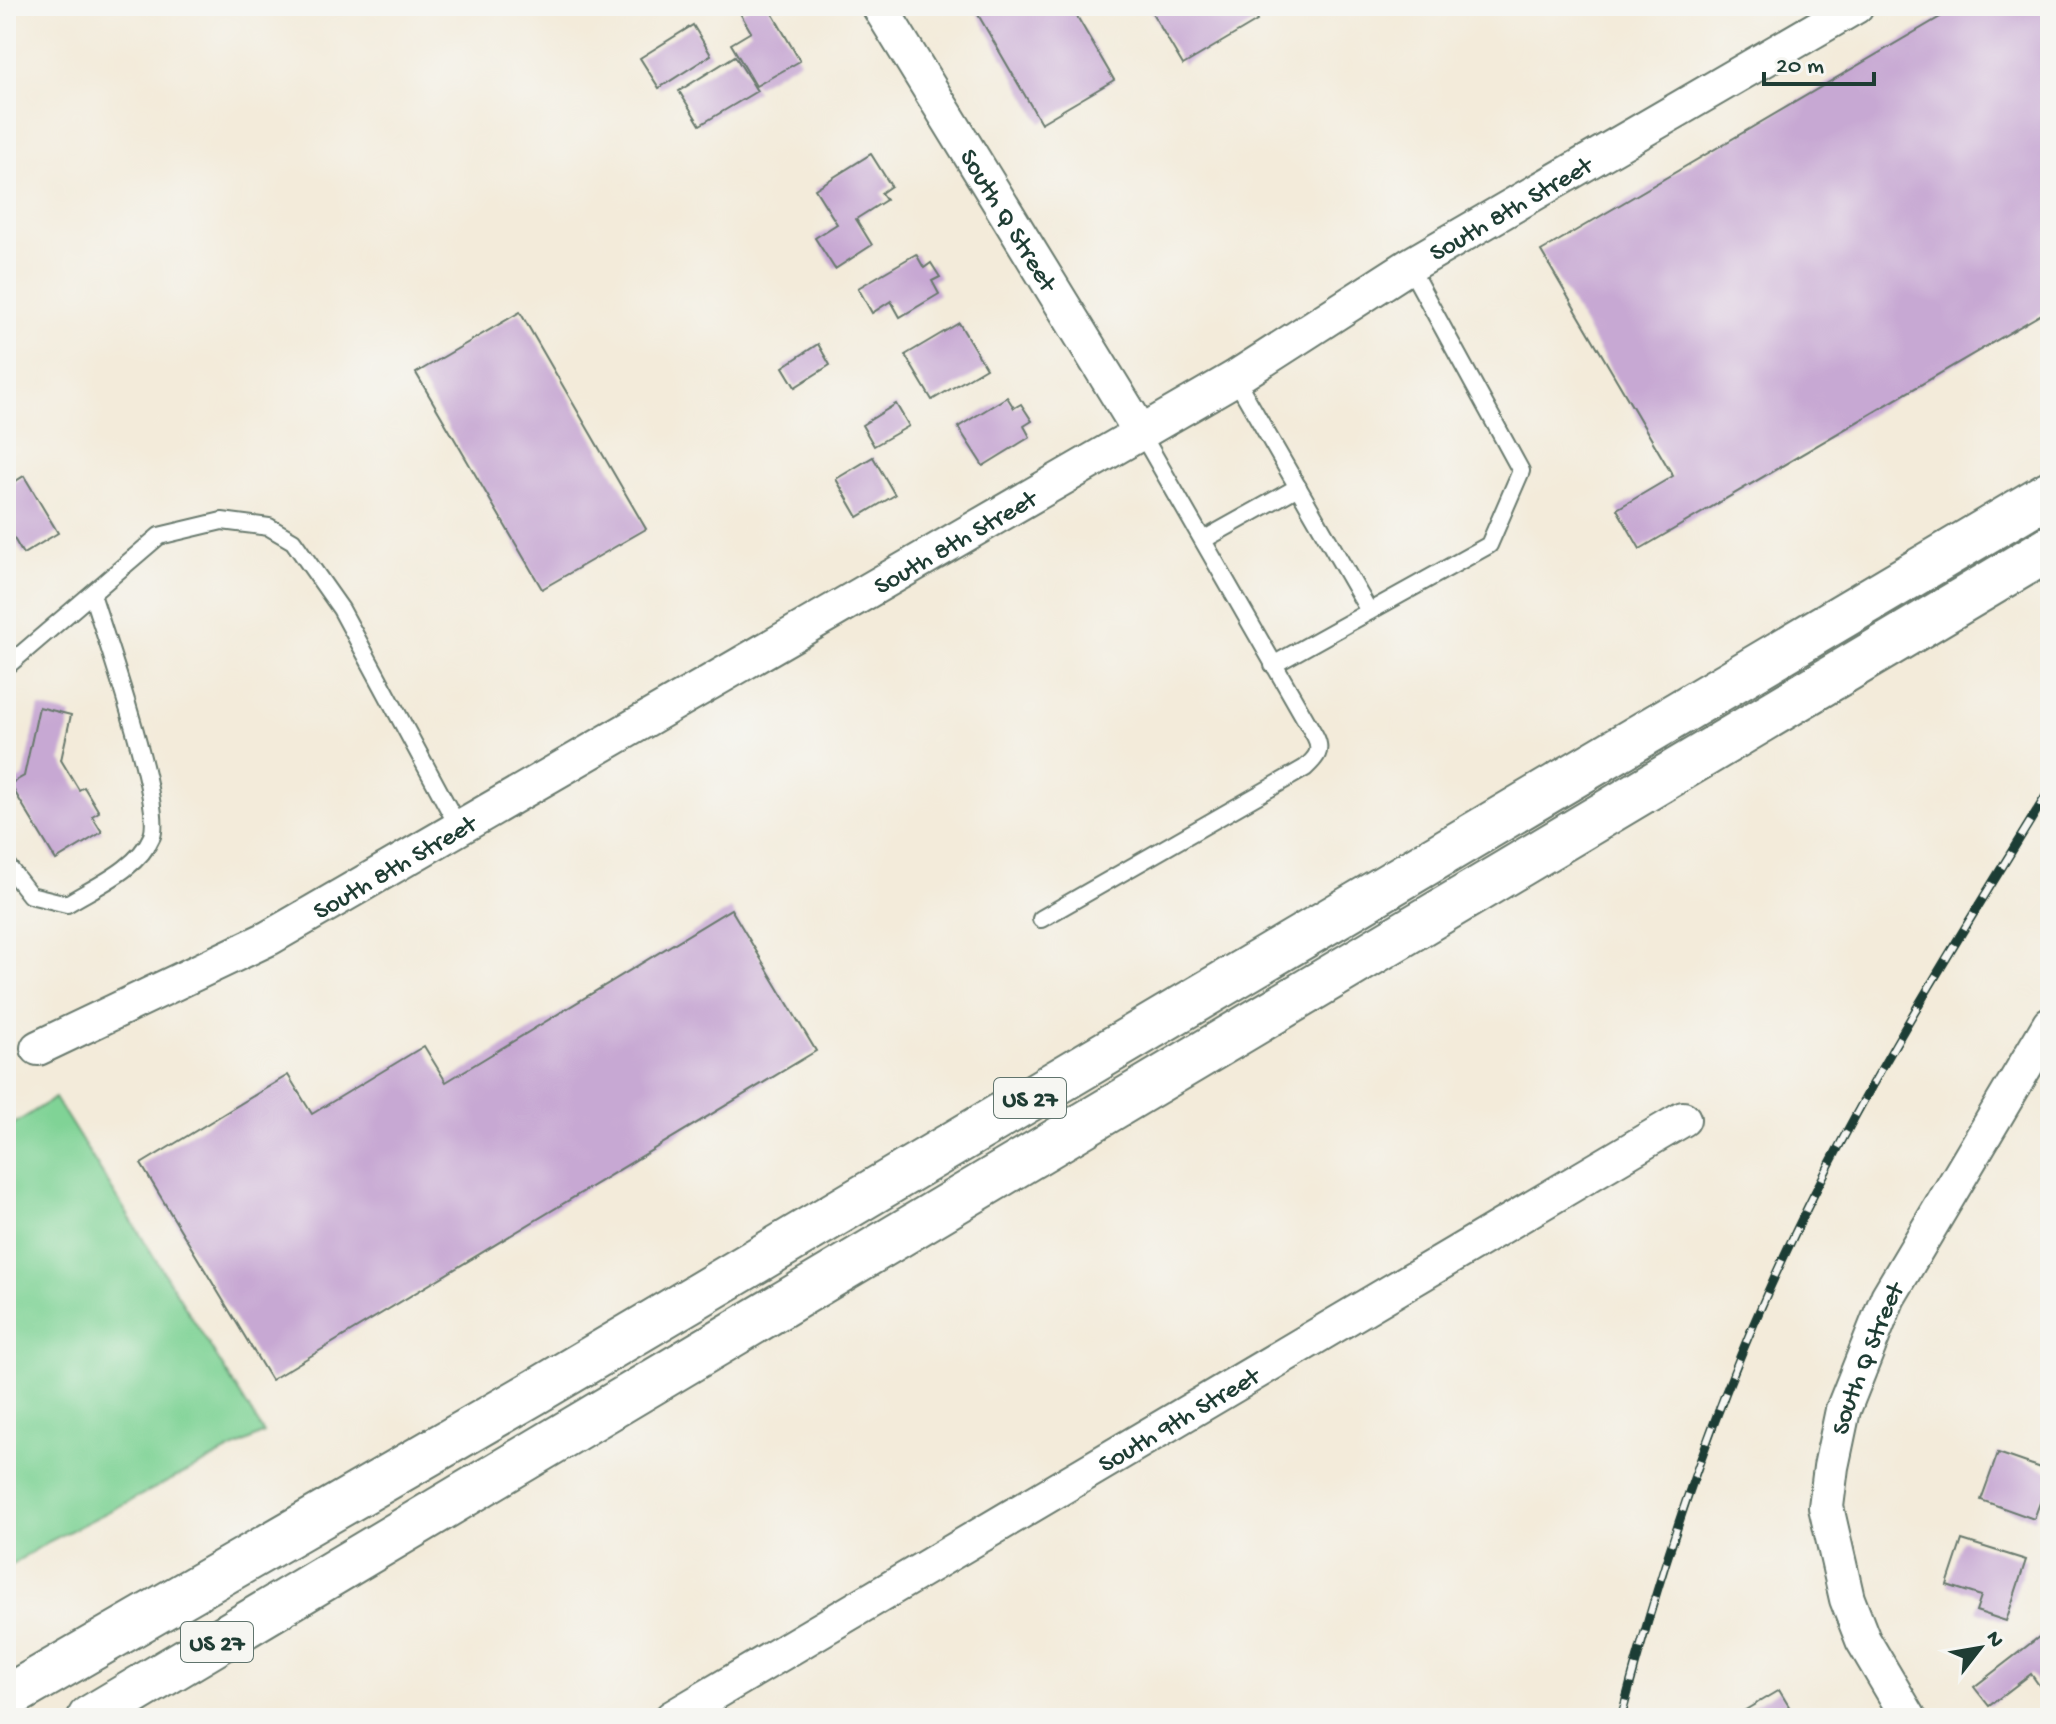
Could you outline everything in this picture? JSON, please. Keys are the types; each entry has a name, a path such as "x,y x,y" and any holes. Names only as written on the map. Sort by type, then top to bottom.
{"highway":[{"name":"US 27","path":"6,1698 565,1374 2050,493"},
{"name":"US 27","path":"90,1718 2050,548"}],"street":[{"name":"South Q Street","path":"879,6 1140,431"},
{"name":"South 8th Street","path":"38,1048 269,938 1235,378 1409,266 1856,6"},
{"name":"South Q Street","path":"1909,1718 1863,1640 1847,1599 1826,1507 1831,1467 1843,1410 1888,1297 2050,1024"},
{"name":"South 9th Street","path":"672,1718 1683,1119"}],"lane":[{"path":"1273,665 1489,545 1521,471 1409,266"},
{"path":"1235,378 1369,611"},
{"path":"1041,919 1305,768 1318,756 1319,745 1140,431"},
{"path":"1203,540 1298,487"},
{"path":"6,667 159,536 222,521 269,527 293,541 341,609 459,828"},
{"path":"6,864 30,895 67,904 131,865 151,839 156,821 146,778 92,594"}],"green space":[{"path":"55,1098 264,1433 48,1542 6,1568 6,1129"}],"building":[{"path":"752,6 768,6 800,61 756,86 731,44 751,32 740,13"},
{"path":"973,6 1071,6 1114,80 1041,123"},
{"path":"1148,6 1249,6 1257,21 1183,65"},
{"path":"1959,6 2050,6 2050,309 1640,549 1617,509 1673,476 1541,251"},
{"path":"693,25 711,55 659,88 640,58"},
{"path":"735,56 757,91 700,125 679,91"},
{"path":"871,154 891,186 881,193 886,200 856,219 872,245 835,269 815,238 837,224 815,189"},
{"path":"916,254 924,268 931,263 940,277 932,281 939,294 900,317 891,301 872,313 858,288"},
{"path":"520,312 646,529 542,589 416,373"},
{"path":"959,323 986,368 932,400 905,355"},
{"path":"818,344 830,365 795,387 783,367"},
{"path":"1007,397 1014,408 1021,404 1032,421 1024,426 1030,437 983,466 958,427"},
{"path":"896,404 909,426 874,446 862,425"},
{"path":"873,457 895,495 858,517 836,479"},
{"path":"24,476 58,533 23,554 6,525 6,487"},
{"path":"39,707 71,715 61,760 79,790 84,787 99,812 92,816 102,832 56,860 10,784 24,776"},
{"path":"731,909 816,1051 271,1380 141,1164 288,1075 312,1114 424,1046 446,1082"},
{"path":"1998,1453 2050,1471 2050,1500 2042,1497 2034,1519 1981,1500"},
{"path":"1962,1540 2026,1560 2006,1621 1976,1611 1981,1596 1947,1585"},
{"path":"2048,1630 2050,1681 2041,1688 2031,1674 1989,1706 1974,1687"},
{"path":"1779,1690 1796,1718 1732,1718"}],"railway":[{"path":"1621,1718 1656,1593 1697,1469 1769,1288 1855,1116 2050,789"}]}
